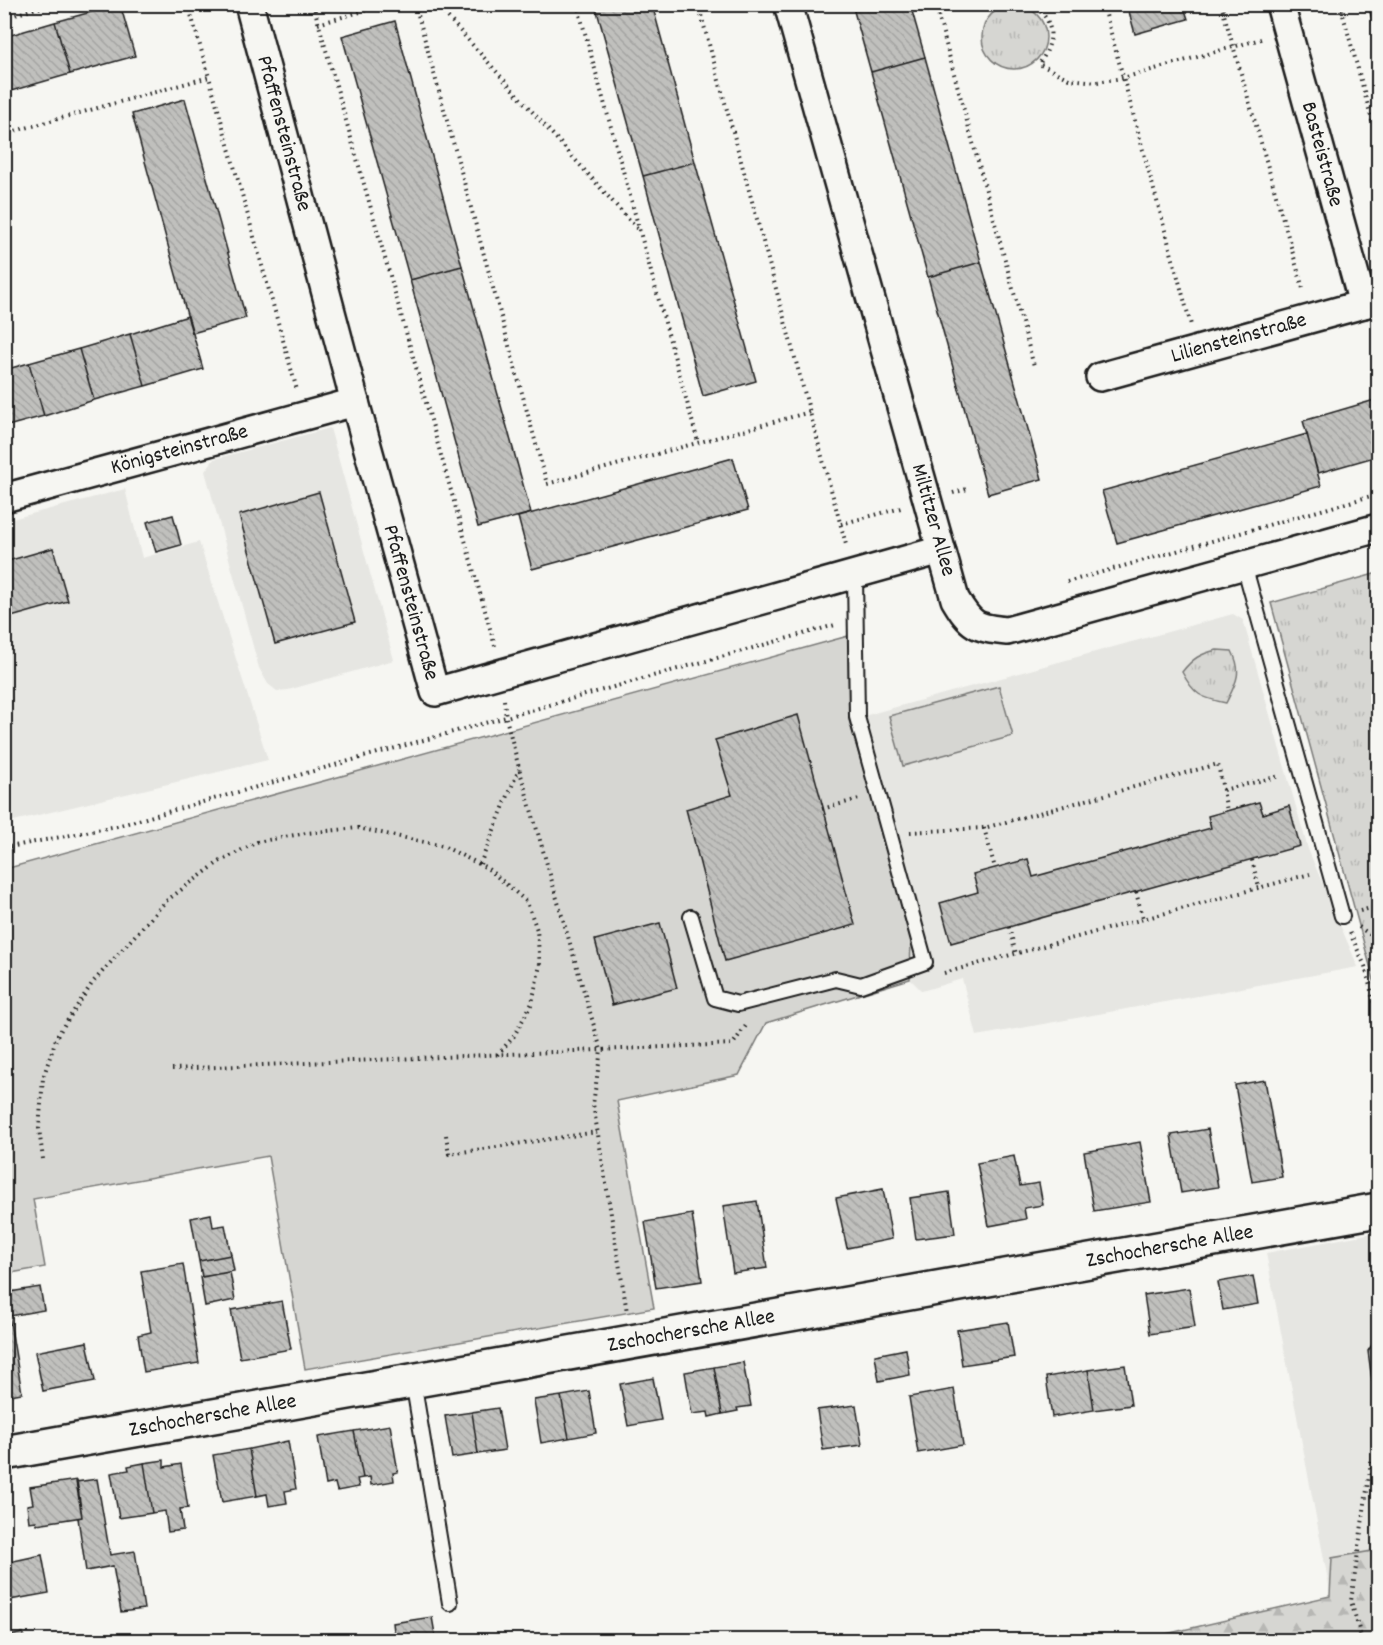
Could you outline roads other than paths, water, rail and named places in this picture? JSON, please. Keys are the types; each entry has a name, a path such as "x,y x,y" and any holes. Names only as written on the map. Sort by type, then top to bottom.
{"street":[{"name":"Pfaffensteinstraße","path":"249,4 435,692 941,550"},
{"name":"Miltitzer Allee","path":"788,4 954,599 966,618 983,628 1007,631 1378,528"},
{"name":"Basteistraße","path":"1280,4 1371,302"},
{"name":"Liliensteinstraße","path":"1100,378 1371,302"},
{"name":"Königsteinstraße","path":"4,498 355,402"},
{"name":"Zschochersche Allee","path":"4,1453 1378,1210"}],"lane":[{"path":"1244,565 1342,916"},
{"path":"691,917 715,998 738,1005 836,979 861,985 925,962 857,717 855,575"},
{"path":"413,1381 450,1603"}]}
